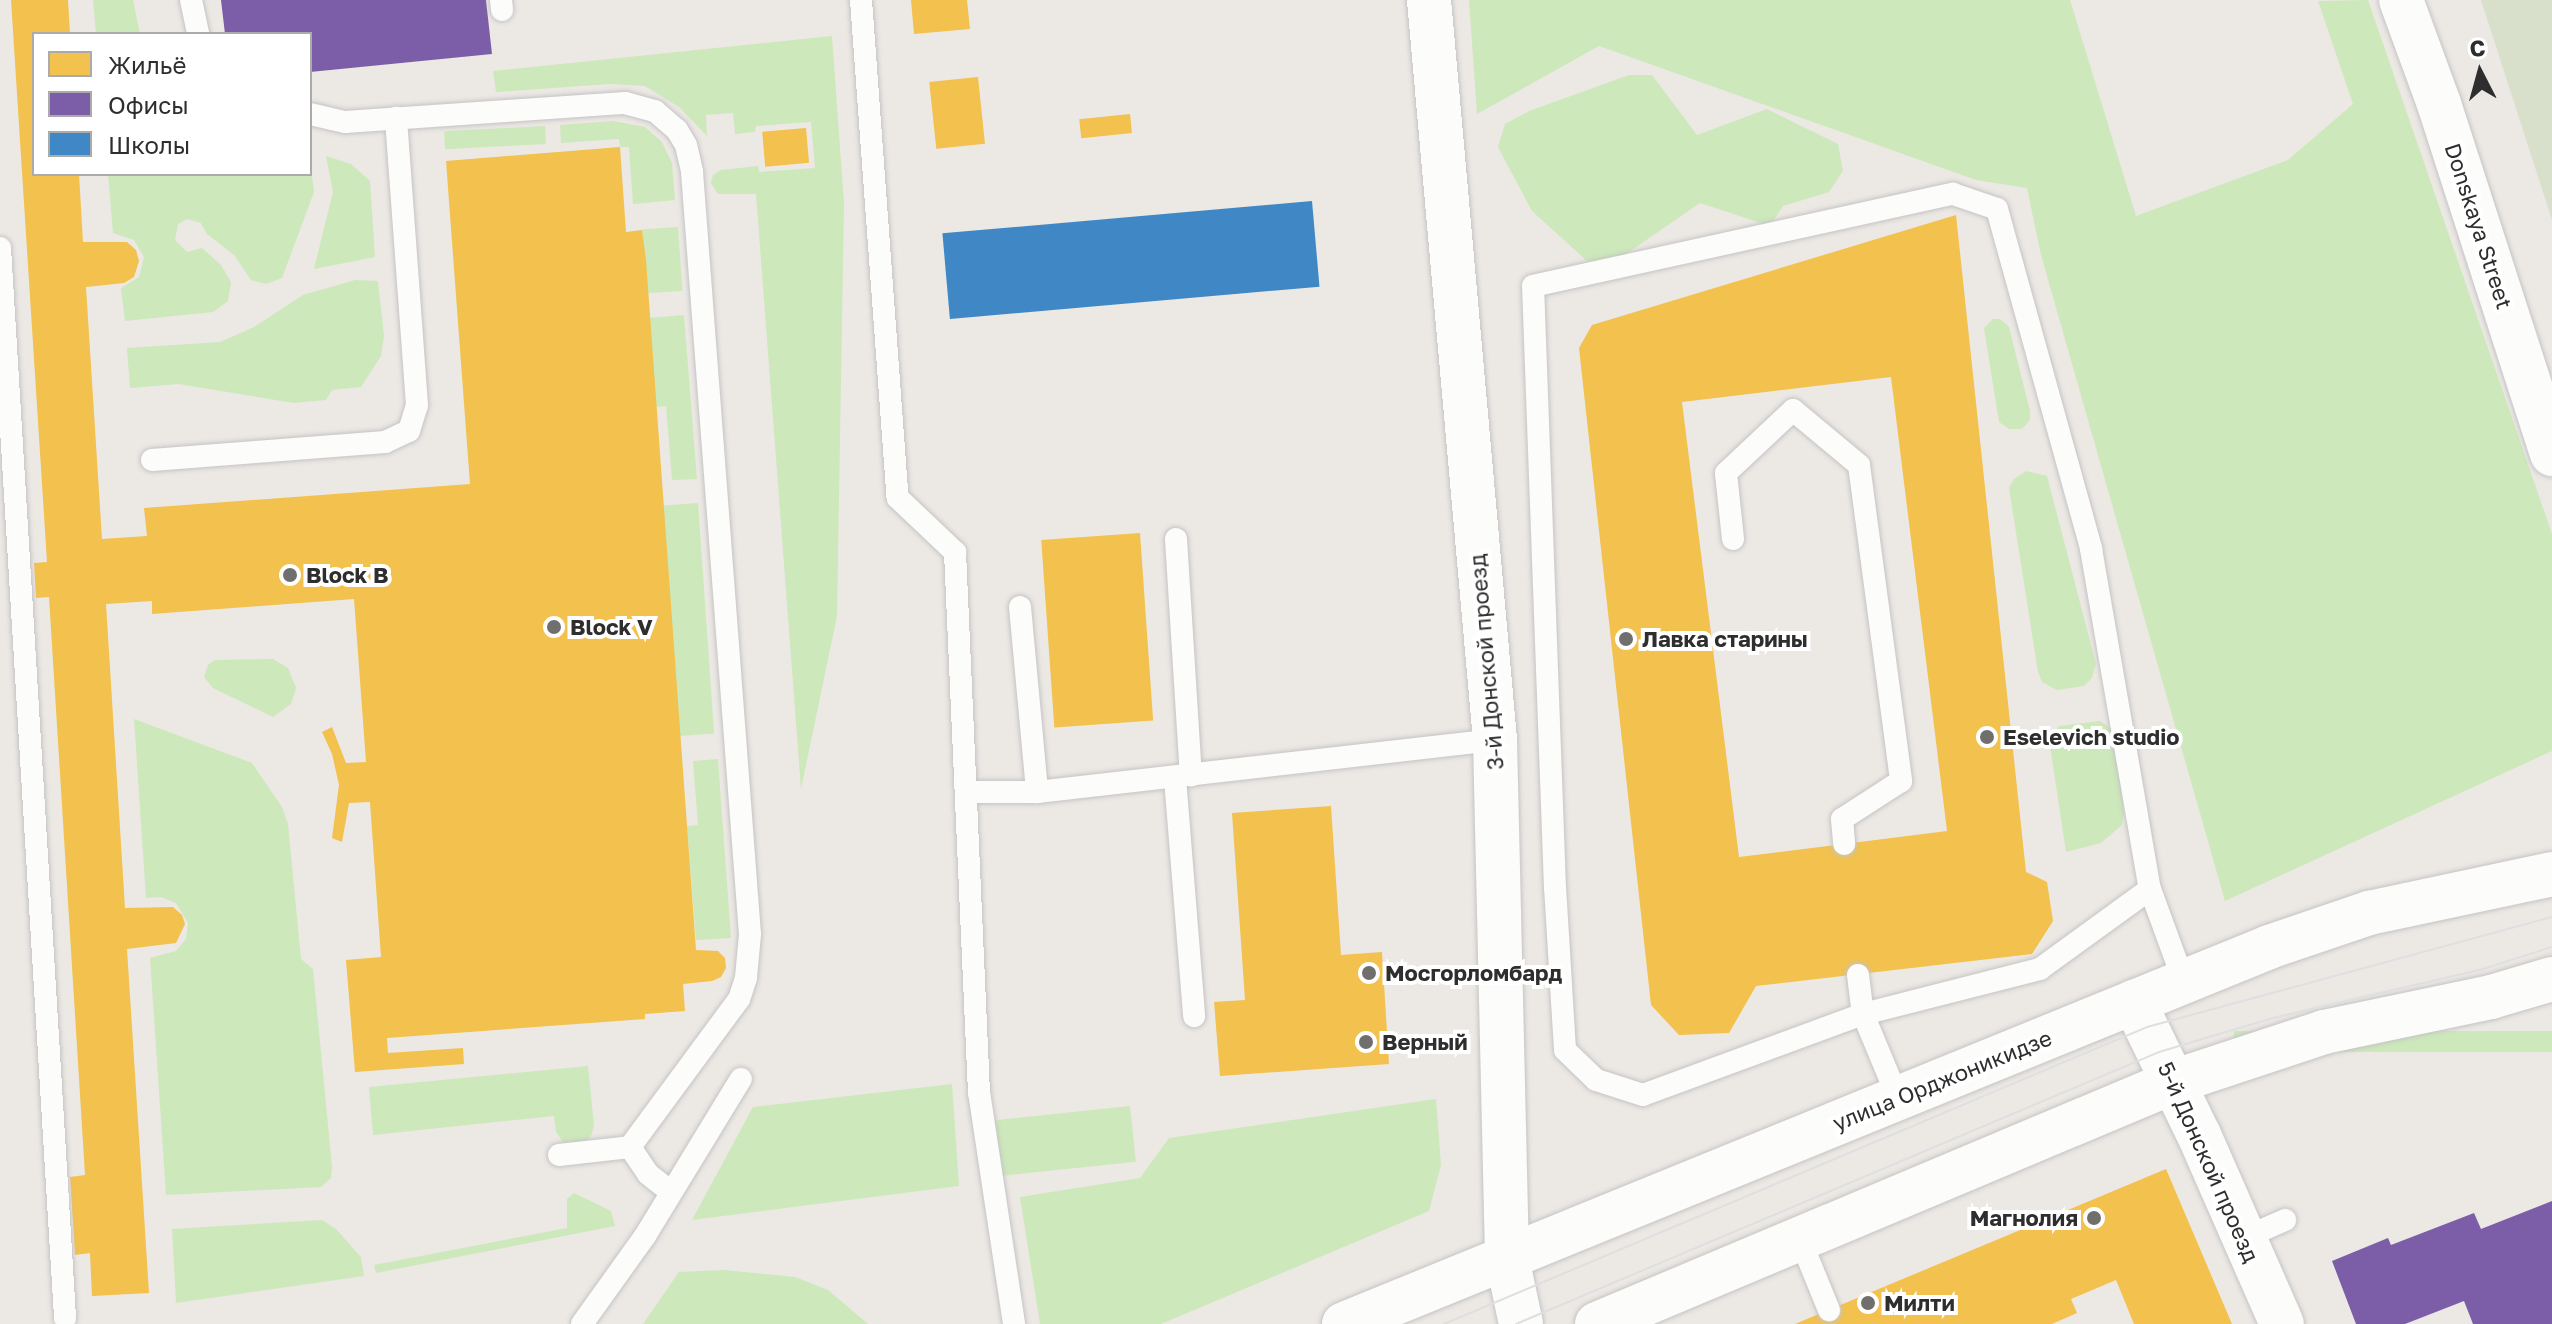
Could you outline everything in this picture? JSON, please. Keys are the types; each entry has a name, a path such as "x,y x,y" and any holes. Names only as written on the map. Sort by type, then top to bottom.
{"main road":[{"name":"3-й Донской проезд","path":"1429,0 1495,740 1507,1258 1521,1324"},
{"name":"Donskaya Street","path":"2401,0 2439,104 2552,454"},
{"name":"улица Орджоникидзе","path":"1344,1324 2269,947 2369,913 2552,874"},
{"path":"1597,1324 2173,1082 2324,1032 2491,997 2552,979"},
{"name":"5-й Донской проезд","path":"2134,1002 2282,1324"}],"lane":[{"path":"191,0 198,32"},
{"path":"861,0 898,498 955,552 979,1092 1014,1324"},
{"path":"312,114 345,122 625,103 655,111 667,121 681,138 690,158 749,956 739,999 630,1147 559,1155"},
{"path":"152,460 385,442 409,431 417,405 396,118"},
{"path":"2150,889 2040,969 1863,1014 1643,1095 1596,1080 1565,1050 1555,888 1533,286 1953,194 1997,209 2091,549 2150,889 2184,982"},
{"path":"0,248 11,654 65,1318"},
{"path":"1733,539 1726,473 1793,410 1859,465 1901,781 1842,819 1844,844"},
{"path":"1176,539 1194,1016"},
{"path":"1020,607 1037,792"},
{"path":"967,792 1037,792 1495,740"},
{"path":"1858,975 1863,1014 1898,1098"},
{"path":"582,1324 645,1236 741,1079"},
{"path":"630,1147 648,1174 670,1191"},
{"path":"2244,1238 2285,1220"},
{"path":"1800,1239 1829,1310"}],"green space":[{"path":"93,0 133,0 140,32 96,32"},
{"path":"1469,0 2070,0 2136,216 2288,160 2353,104 2318,1 2368,0 2552,534 2552,751 2225,901 2041,255 2027,188 1976,180 1599,46 1477,114"},
{"path":"2481,0 2552,0 2552,220"},
{"path":"832,36 844,203 837,616 801,789 756,194 718,194 711,183 713,175 721,170 758,166 759,172 815,168 811,122 756,126 755,132 735,134 733,113 706,115 707,136 679,107 645,86 609,84 496,92 493,71"},
{"path":"1629,75 1652,75 1697,135 1767,109 1838,144 1843,171 1829,192 1783,206 1770,226 1700,203 1613,263 1587,261 1532,211 1498,147 1505,124 1529,111"},
{"path":"613,121 645,127 662,142 672,163 675,200 633,204 629,147 620,147 619,139 561,143 560,125"},
{"path":"545,126 546,144 445,149 444,131"},
{"path":"326,156 351,164 370,181 375,257 314,269 333,192"},
{"path":"108,176 312,176 314,192 282,278 266,284 251,280 234,255 207,234 201,223 187,219 178,224 175,240 187,252 202,248 221,265 231,282 228,301 213,312 125,321 121,288 139,277 144,257 134,240 113,233"},
{"path":"678,227 682,291 647,293 642,230"},
{"path":"355,280 378,281 384,336 381,356 361,387 332,390 326,400 294,403 179,384 130,388 127,348 220,342 254,327 303,295"},
{"path":"684,315 697,479 672,480 666,406 655,407 648,318"},
{"path":"1993,319 2000,319 2009,327 2030,411 2030,420 2022,429 2009,429 1999,422 1984,328"},
{"path":"2026,471 2047,476 2096,664 2092,678 2084,686 2057,690 2042,682 2038,672 2009,488 2014,479"},
{"path":"698,503 714,733 679,736 663,505"},
{"path":"273,659 288,668 296,688 291,704 273,717 213,688 204,677 208,665 215,660"},
{"path":"134,719 252,763 282,807 288,824 301,959 313,969 332,1167 331,1178 321,1187 166,1195 150,958 176,951 186,939 188,923 176,903 161,897 146,898"},
{"path":"2100,721 2115,731 2124,813 2122,825 2101,843 2066,852 2049,739 2059,726"},
{"path":"718,759 731,938 696,940 687,826 698,825 693,761"},
{"path":"2234,1031 2552,1031 2552,1052 2234,1052"},
{"path":"588,1066 594,1126 591,1136 584,1143 563,1142 556,1132 554,1116 373,1135 369,1087"},
{"path":"952,1084 959,1186 692,1220 753,1107"},
{"path":"1436,1099 1441,1165 1429,1211 1161,1324 1040,1324 1020,1197 1140,1178 1169,1138"},
{"path":"1130,1106 1136,1162 1001,1176 995,1120"},
{"path":"574,1193 611,1211 615,1226 376,1273 374,1265 567,1228 567,1199"},
{"path":"322,1220 336,1229 361,1257 364,1276 176,1303 172,1229"},
{"path":"724,1270 795,1277 828,1290 868,1324 643,1324 679,1272"}],"building: Жильё":[{"name":"Block V","path":"11,0 68,0 70,32 32,32 32,176 79,176 83,242 127,242 136,250 139,261 134,277 124,283 86,287 102,539 147,536 144,508 470,484 446,161 620,147 626,232 642,230 646,260 696,950 718,951 725,958 726,968 721,977 683,984 685,1011 645,1014 645,1019 387,1038 388,1053 463,1048 464,1064 355,1072 346,960 381,957 370,802 349,803 342,842 332,838 339,785 332,754 322,732 332,727 346,763 366,762 354,599 152,614 152,601 106,604 125,908 173,907 182,915 185,924 176,943 127,949 149,1293 92,1296 90,1253 75,1255 70,1177 85,1175 49,597 36,598 34,563 47,562"},
{"path":"911,0 967,0 970,29 914,34"},
{"path":"978,77 985,144 936,149 929,82"},
{"path":"1130,114 1132,133 1081,138 1079,119"},
{"path":"806,128 809,163 765,167 762,132"},
{"path":"1956,215 2026,872 2047,882 2053,921 2032,954 1756,986 1729,1033 1679,1035 1651,1005 1579,348 1592,325","holes":["1891,377 1947,831 1739,857 1682,402"]},
{"path":"1140,533 1153,721 1054,727 1041,540"},
{"path":"1331,806 1341,955 1382,952 1389,1064 1220,1076 1214,1002 1245,1000 1232,813"},
{"path":"2166,1169 2232,1324 2134,1324 2116,1280 2071,1299 2077,1313 2052,1324 1795,1324"}],"building: Офисы":[{"path":"221,0 486,0 492,54 312,72 312,32 225,32"},
{"path":"2552,1201 2552,1324 2473,1324 2464,1301 2405,1324 2356,1324 2332,1261 2388,1238 2391,1245 2474,1213 2481,1229"}],"building: Школы":[{"path":"1312,201 1319,287 950,319 942,233"}],"tram line":[{"path":"1444,1324 2147,1027 2552,917"},
{"path":"1516,1324 2159,1052 2273,1018 2483,969 2552,947"}],"place":[{"name":"Block B","path":"290,575"},
{"name":"Block V","path":"554,627"},
{"name":"Лавка старины","path":"1626,639"},
{"name":"Eselevich studio","path":"1987,737"},
{"name":"Мосгорломбард","path":"1369,973"},
{"name":"Верный","path":"1366,1042"},
{"name":"Магнолия","path":"2094,1218"},
{"name":"Милти","path":"1868,1303"}]}
